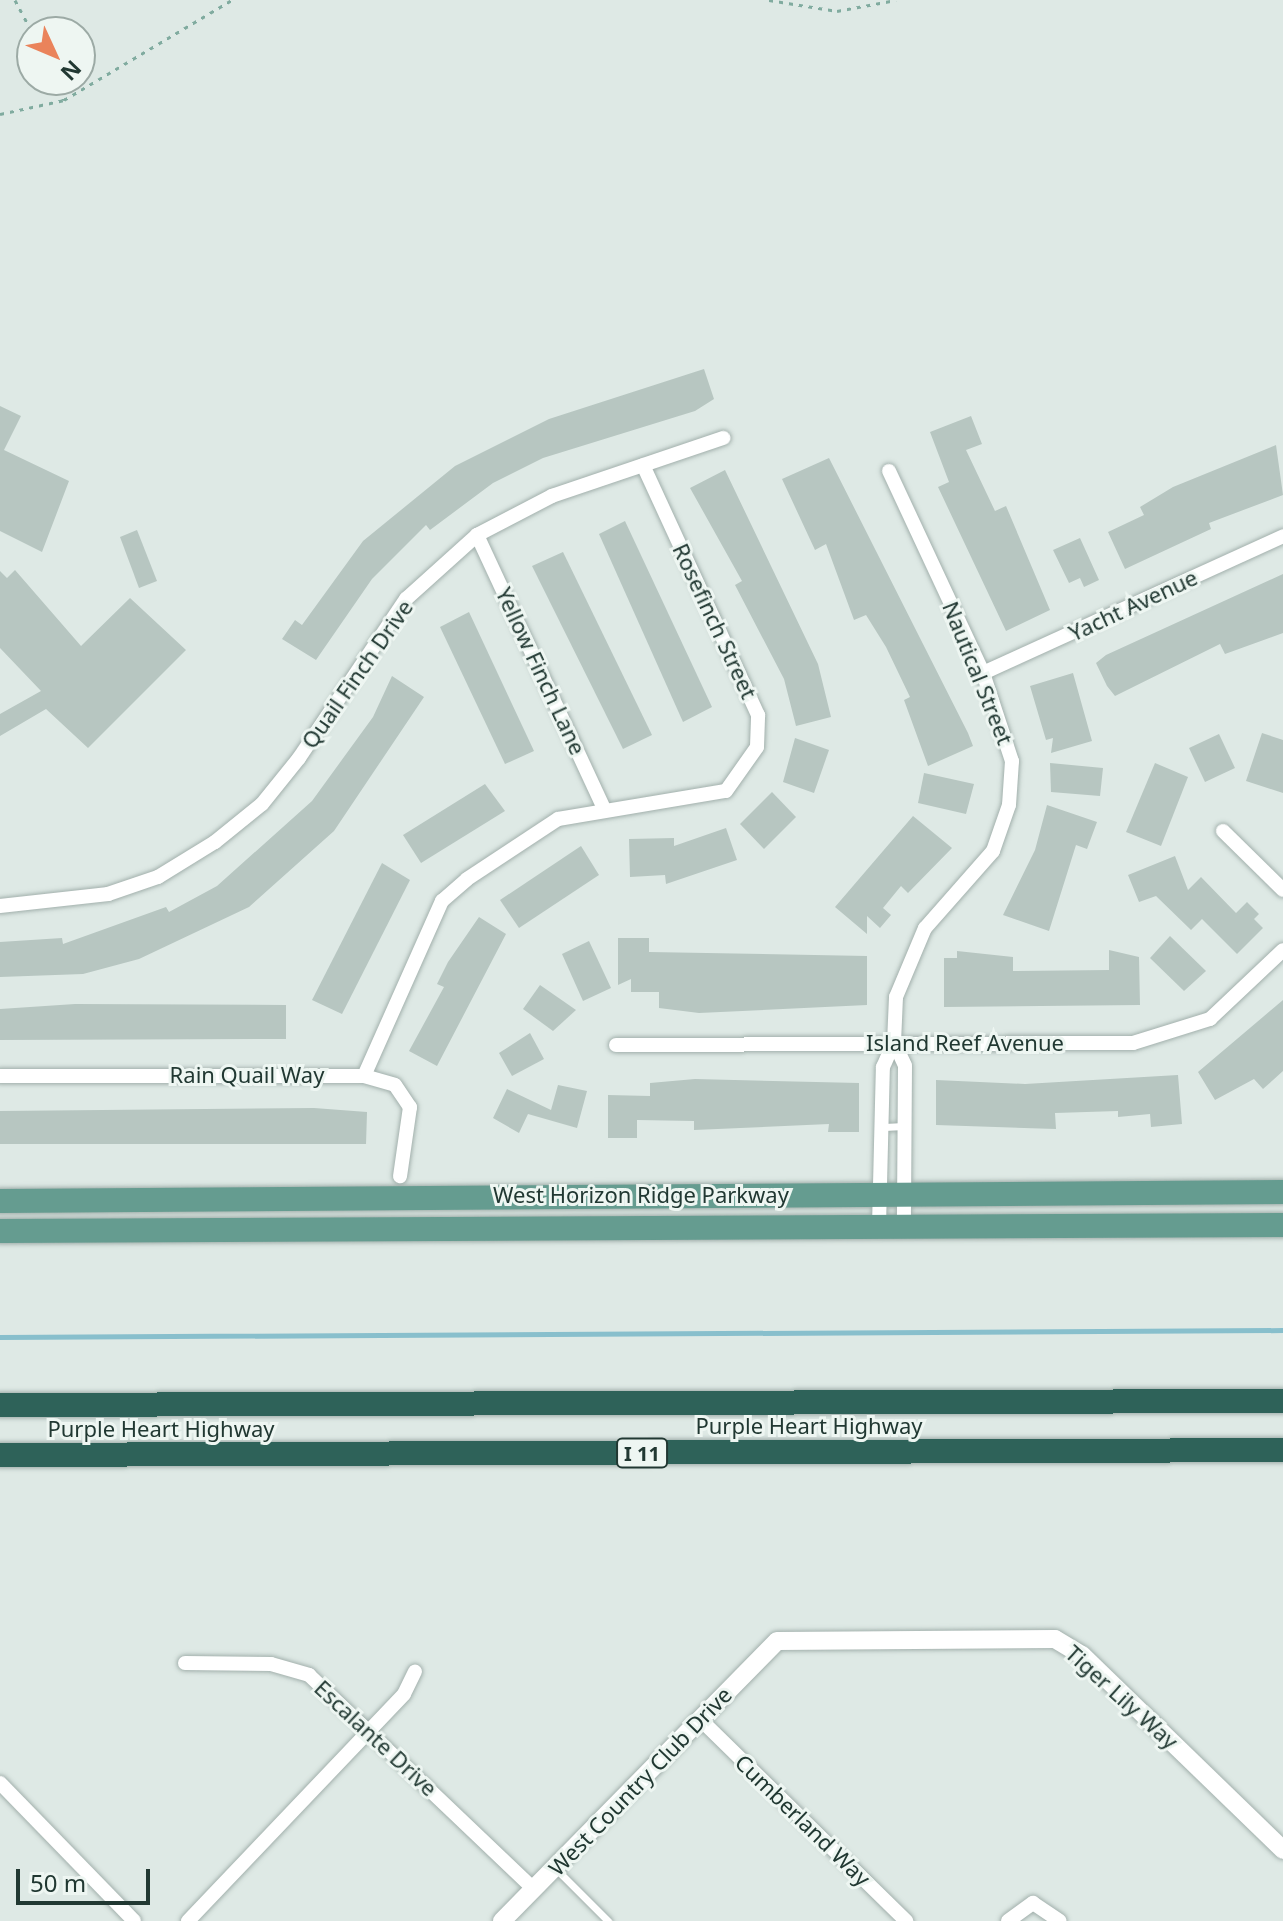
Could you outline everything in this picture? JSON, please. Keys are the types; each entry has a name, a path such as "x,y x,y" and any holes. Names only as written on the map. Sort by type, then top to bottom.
{"highway":[{"name":"Purple Heart Highway","path":"0,1405 1283,1401"},
{"name":"Purple Heart Highway","path":"0,1455 1283,1450"}],"main road":[{"name":"West Horizon Ridge Parkway","path":"0,1201 371,1199 402,1187 893,1195 1283,1192"},
{"path":"402,1187 423,1217 465,1230"},
{"name":"West Horizon Ridge Parkway","path":"0,1231 1283,1225"}],"street":[{"name":"Quail Finch Drive","path":"0,906 108,894 158,877 215,842 262,804 299,758 406,599 477,535 552,496 723,438"},
{"name":"Rosefinch Street","path":"604,808 697,801 726,791 743,773 757,747 758,715 643,465"},
{"name":"Nautical Street","path":"889,471 983,673 1008,739 1009,805 977,875 925,928 903,968 894,1042 883,1067 883,1127 893,1195 904,1226"},
{"name":"Yellow Finch Lane","path":"477,535 604,808"},
{"name":"Yacht Avenue","path":"983,673 1283,536"},
{"path":"364,1076 442,901 558,819 604,808"},
{"path":"1223,831 1283,890"},
{"name":"Island Reef Avenue","path":"616,1045 1163,1038 1210,1019 1283,950"},
{"name":"Nautical Street","path":"879,1226 893,1195 905,1126 905,1066 894,1042"},
{"name":"Rain Quail Way","path":"0,1076 364,1076 395,1085 410,1107 402,1187"},
{"name":"Tiger Lily Way","path":"777,1641 1055,1639 1082,1655 1283,1850"},
{"name":"West Country Club Drive","path":"502,1921 777,1641"},
{"name":"Escalante Drive","path":"185,1663 290,1666 329,1689 534,1889"},
{"path":"188,1921 404,1694 415,1671"},
{"name":"Cumberland Way","path":"700,1719 906,1921"},
{"path":"0,1783 134,1921"},
{"path":"1008,1921 1033,1903 1060,1921"}],"lane":[{"path":"883,1127 905,1126"},
{"path":"554,1868 608,1921"}],"path":[{"path":"0,114 64,100 232,0"},
{"path":"769,0 837,11 896,0"},
{"path":"62,96 64,100"}],"building":[{"path":"704,369 714,399 695,411 543,458 493,483 430,530 426,525 372,579 316,660 282,639 295,620 302,625 363,541 455,466 549,419"},
{"path":"0,406 21,416 4,450 69,481 42,552 0,531"},
{"path":"971,416 982,444 966,450 995,511 1006,506 1050,610 1006,631 938,487 949,482 930,432"},
{"path":"1276,445 1283,495 1209,523 1211,529 1125,569 1108,532 1144,515 1140,507 1173,487"},
{"path":"829,458 973,746 928,766 904,700 910,697 886,647 866,615 854,620 826,544 815,550 782,479"},
{"path":"725,470 818,664 831,717 796,726 784,679 735,585 742,581 690,488"},
{"path":"625,521 712,707 683,722 599,534"},
{"path":"137,530 157,581 139,588 120,537"},
{"path":"1080,538 1099,580 1084,587 1080,578 1069,583 1053,550"},
{"path":"563,552 652,735 623,749 532,566"},
{"path":"15,570 81,646 130,598 186,650 88,748 46,709 0,736 0,714 41,691 0,648 0,571 7,578"},
{"path":"1283,574 1283,633 1225,654 1220,644 1115,696 1107,686 1096,663 1106,655"},
{"path":"469,612 534,751 505,764 440,627"},
{"path":"1073,673 1092,741 1051,753 1053,738 1046,740 1030,686"},
{"path":"392,676 424,697 334,831 249,907 139,959 83,974 0,977 0,942 62,938 63,944 166,907 169,912 217,886 312,801 373,717"},
{"path":"1262,733 1283,740 1283,793 1246,781"},
{"path":"1219,734 1235,768 1205,782 1189,748"},
{"path":"795,738 829,750 814,793 783,782"},
{"path":"1050,763 1103,768 1100,796 1051,792"},
{"path":"1155,763 1188,777 1161,846 1126,832"},
{"path":"924,773 974,784 966,814 918,803"},
{"path":"485,784 505,811 421,863 403,835"},
{"path":"772,792 796,817 764,849 740,824"},
{"path":"1047,805 1097,822 1087,849 1076,845 1049,931 1003,915 1035,850"},
{"path":"913,816 952,848 908,893 901,886 883,908 891,915 880,928 867,916 867,934 835,907"},
{"path":"726,828 737,860 666,884 665,875 630,877 629,839 674,838 674,846"},
{"path":"581,846 599,875 519,928 500,900"},
{"path":"1175,856 1188,890 1201,877 1236,913 1247,902 1259,914 1254,919 1263,928 1237,954 1202,919 1191,930 1156,896 1139,902 1128,875"},
{"path":"382,863 410,880 342,1014 312,1000"},
{"path":"479,917 506,934 437,1066 409,1051 444,987 437,984 448,962"},
{"path":"1170,936 1206,971 1184,991 1150,958"},
{"path":"618,938 649,938 649,952 867,956 867,1005 699,1013 659,1008 659,992 631,992 631,979 618,985"},
{"path":"589,941 611,988 583,1001 562,954"},
{"path":"1109,950 1139,957 1140,1005 944,1007 944,958 957,958 957,951 1013,957 1013,971 1109,970"},
{"path":"540,985 576,1010 553,1031 523,1009"},
{"path":"1283,1000 1283,1071 1263,1089 1254,1079 1215,1100 1198,1072"},
{"path":"75,1004 286,1005 286,1039 0,1040 0,1009"},
{"path":"530,1033 544,1059 512,1076 499,1053"},
{"path":"1178,1075 1182,1124 1151,1127 1150,1114 1118,1117 1118,1111 1055,1113 1056,1129 936,1125 936,1080 1025,1084"},
{"path":"695,1079 859,1083 859,1132 828,1132 829,1124 694,1130 694,1121 637,1120 637,1138 608,1138 608,1095 650,1096 650,1083"},
{"path":"558,1085 587,1091 577,1128 528,1114 519,1133 493,1118 507,1089 551,1110"},
{"path":"314,1108 367,1112 366,1144 0,1144 0,1111"}],"waterway":[{"path":"0,1337 1283,1330"}]}
